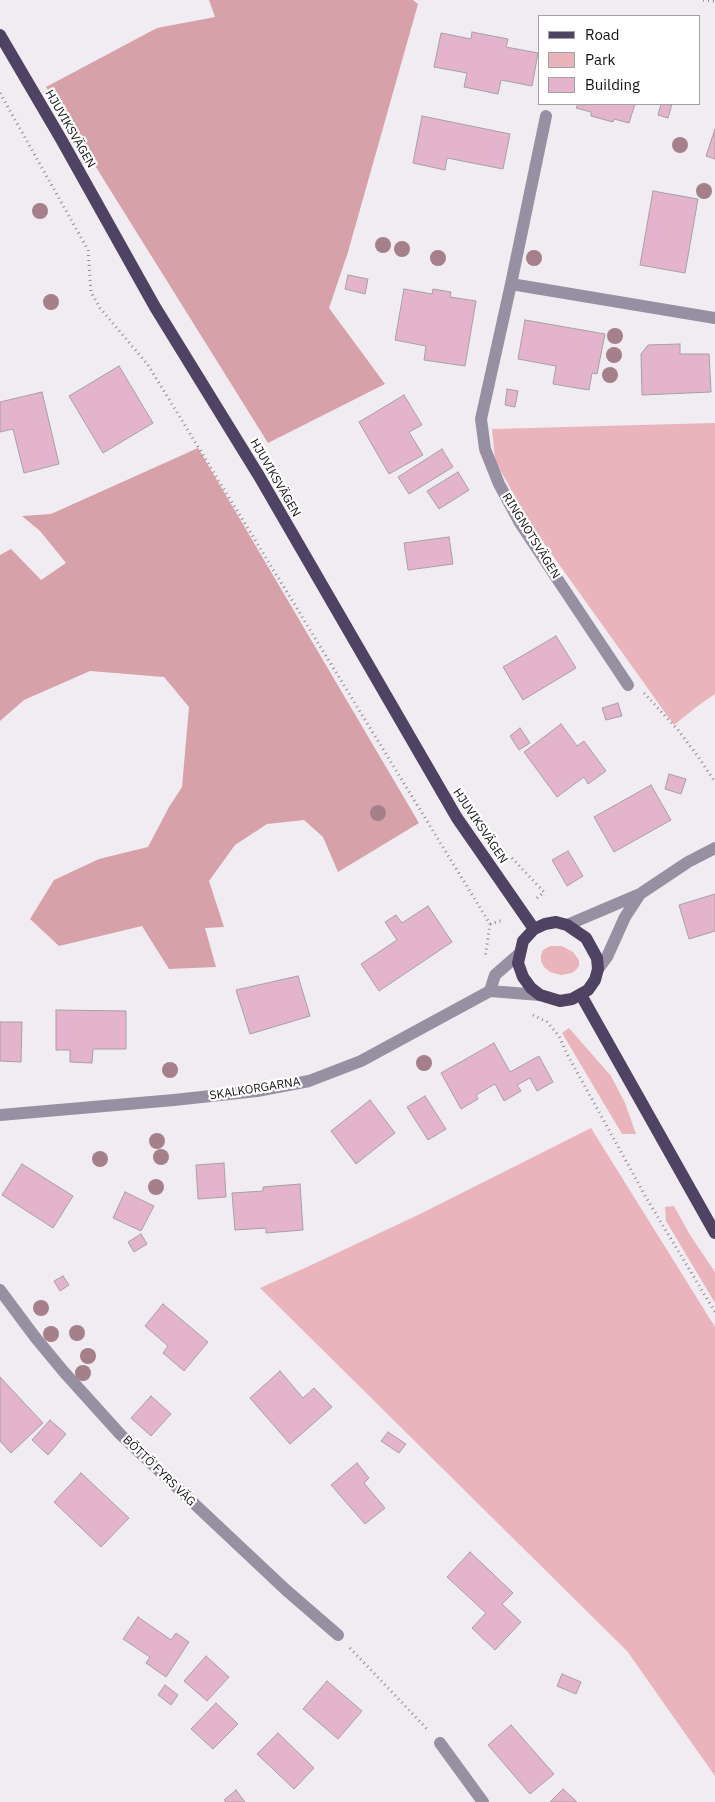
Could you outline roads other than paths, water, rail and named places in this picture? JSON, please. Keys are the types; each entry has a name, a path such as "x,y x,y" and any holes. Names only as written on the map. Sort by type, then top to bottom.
{"main road":[{"name":"HJUVIKSVÄGEN","path":"0,35 66,147 155,307 259,476 457,818 534,929"},
{"path":"556,922 567,925 586,938 597,958 598,969 596,980 588,990 572,999 560,1001 540,995 531,988 523,977 518,963 523,941 534,929 556,922"},
{"path":"581,995 715,1233"}],"street":[{"name":"RINGNOTSVÄGEN","path":"546,116 481,419 485,449 499,484 520,523 628,685"},
{"path":"511,284 715,318"},
{"path":"567,925 640,894 688,862 715,848"},
{"path":"598,969 607,957 625,917 640,894"},
{"path":"519,954 496,975 490,991 540,995"},
{"name":"SKALKORGARNA","path":"0,1115 258,1091 309,1081 361,1061 490,991"},
{"name":"BÖTTÖ FYRS VÄG","path":"0,1290 64,1372 120,1434 286,1590 338,1635"},
{"path":"440,1743 483,1802"}]}
